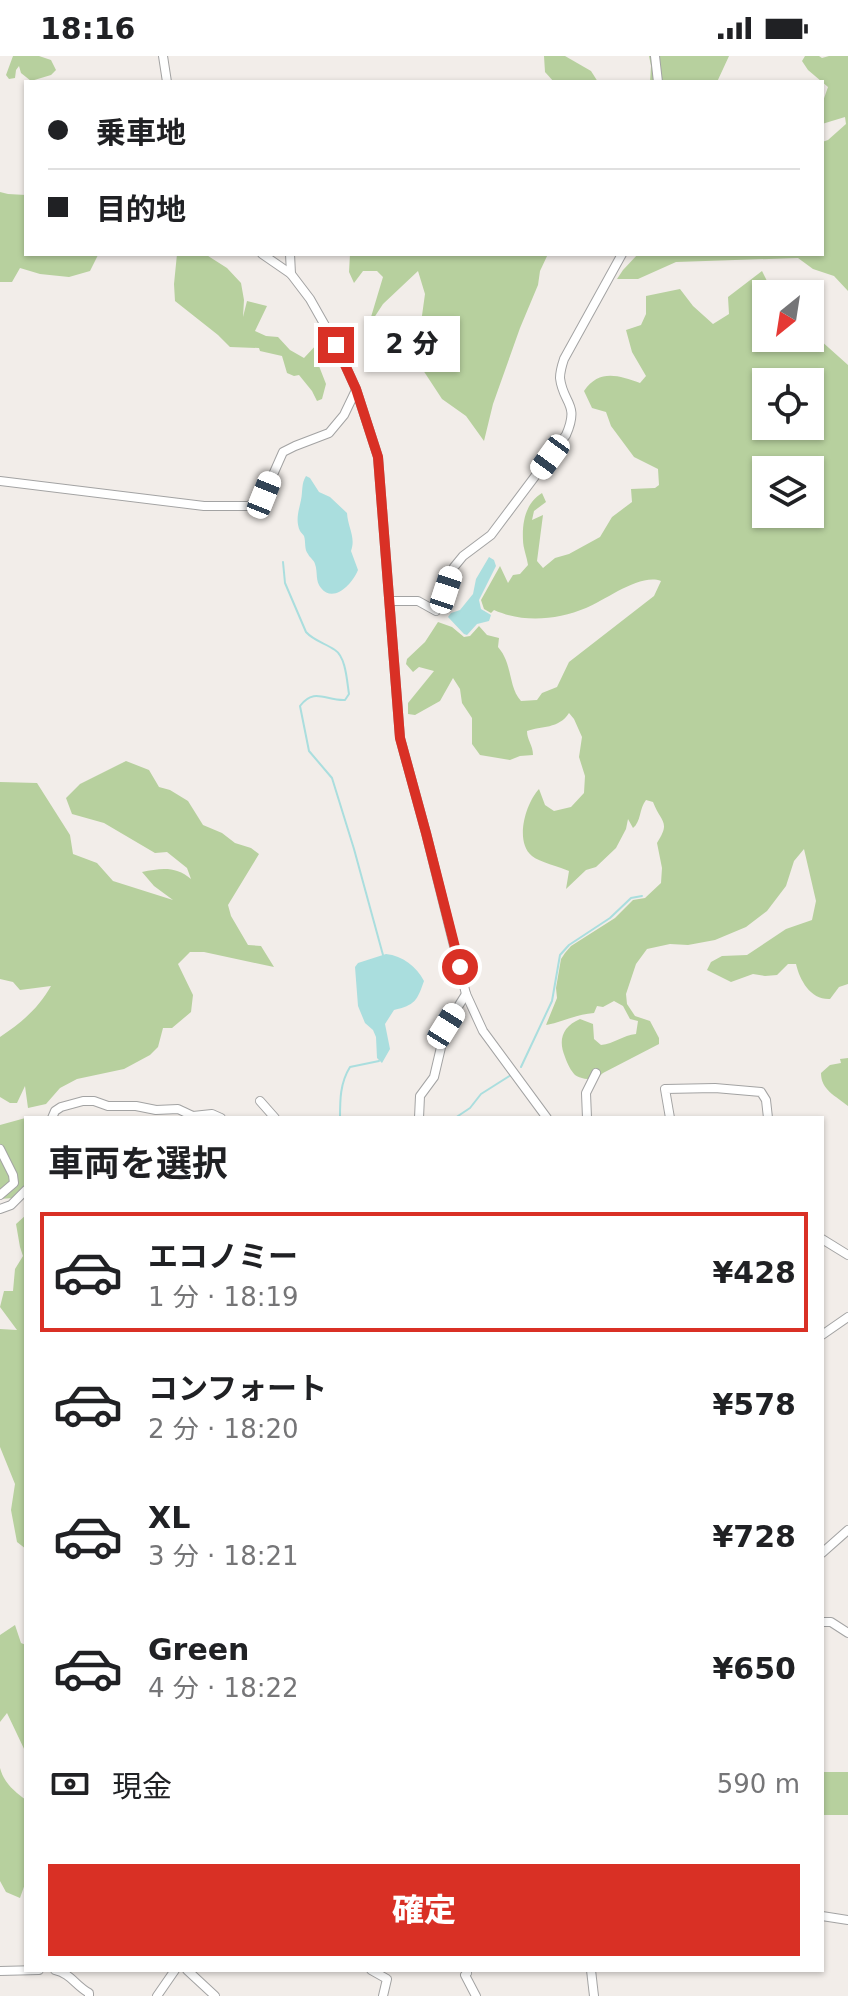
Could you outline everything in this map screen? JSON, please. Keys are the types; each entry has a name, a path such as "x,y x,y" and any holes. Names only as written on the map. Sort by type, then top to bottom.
{"street":[{"path":"163,56 167,80"},
{"path":"655,56 658,80"},
{"path":"265,256 291,274 310,299 356,389 378,457 400,738 466,994 483,1031 546,1116"},
{"path":"290,256 291,274"},
{"path":"391,601 418,601 436,611 454,567 463,556 491,535 566,435 572,412 560,372 564,359 621,256"},
{"path":"0,481 204,506 248,506 264,495 283,452 329,433 344,415 356,389"},
{"path":"419,1116 420,1096 434,1077 446,1026 466,994"},
{"path":"587,1116 586,1093 596,1073"},
{"path":"670,1116 665,1089 715,1088 761,1092 766,1100 768,1116"},
{"path":"53,1116 61,1107 83,1101 108,1106 178,1109 193,1116 216,1116"},
{"path":"260,1101 273,1116"},
{"path":"0,1149 14,1183 0,1195"},
{"path":"0,1209 11,1205 24,1192"},
{"path":"824,1240 848,1255"},
{"path":"824,1334 848,1317"},
{"path":"824,1551 848,1530"},
{"path":"824,1622 831,1622 848,1633"},
{"path":"824,1916 848,1920"},
{"path":"0,1971 24,1970"},
{"path":"62,1972 89,1996"},
{"path":"157,1996 174,1972"},
{"path":"189,1972 215,1996"},
{"path":"375,1972 387,1979 383,1996"},
{"path":"591,1972 594,1996"},
{"path":"467,1973 465,1975 476,1996"}],"green space":[{"path":"13,56 39,56 51,60 56,70 51,75 34,80 21,73 19,66 15,78 9,79 6,75"},
{"path":"544,56 565,56 591,71 597,80 552,80 545,72"},
{"path":"649,56 729,56 718,80 650,80"},
{"path":"805,56 848,56 848,291 834,276 813,269 798,258 676,262 638,279 617,279 636,256 824,256 824,141 846,124 845,117 824,123 824,98 828,87 802,61"},
{"path":"0,192 24,195 24,256 98,256 90,271 69,277 20,268 12,282 0,282"},
{"path":"177,256 208,256 227,268 241,283 243,317 247,301 267,306 255,331 278,337 290,350 304,358 318,343 328,354 329,362 319,366 326,384 322,399 317,401 299,375 287,373 282,356 260,351 259,348 230,347 175,301"},
{"path":"350,256 547,256 493,404 484,441 466,416 442,399 421,367 419,337 425,294 418,271 383,304 368,327 383,277 377,271 363,271 354,283 349,272"},
{"path":"762,271 766,280 752,280 752,352 824,352 824,344 848,365 848,984 839,987 830,999 817,996 807,988 796,964 788,964 777,975 753,974 731,982 707,970 711,962 722,956 747,955 786,929 812,920 816,901 804,849 794,861 786,886 767,911 746,927 715,940 647,949 636,964 626,994 627,1004 635,1016 650,1021 659,1044 595,1080 585,1079 577,1076 568,1064 562,1040 565,1030 580,1019 593,1024 594,1039 601,1045 636,1034 638,1021 630,1019 623,1006 614,1001 603,1007 597,1006 594,1013 546,1025 557,998 561,959 571,946 615,918 633,900 645,898 661,883 662,868 657,843 663,822 653,802 646,800 633,828 628,819 616,848 566,889 569,871 532,856 523,832 526,812 539,789 545,805 554,811 571,807 584,793 585,776 579,757 582,737 574,719 569,713 560,722 527,731 533,755 510,760 480,755 472,744 472,718 462,703 460,689 453,678 440,701 415,715 408,714 408,703 434,671 419,667 413,672 406,664 438,622 452,627 464,637 470,636 479,626 487,635 499,638 498,647 521,701 537,700 542,693 557,687 569,662 654,596 661,581 643,581 575,612 540,618 517,617 494,610 491,613 484,609 481,600 500,566 508,583 513,575 520,574 528,565 523,543 524,519 532,502 542,493 546,502 534,511 532,520 543,515 537,561 543,568 555,558 600,537 612,517 632,502 631,489 655,488 659,485 658,469 634,457 611,426 606,412 592,408 584,391 596,379 603,377 617,376 640,383 646,376 632,352 626,330 641,325 646,314 646,296 680,289 713,324 729,314 728,297"},
{"path":"126,761 149,770 159,787 188,801 203,825 259,854 228,905 248,945 261,946 274,967 204,952 190,952 178,964 193,995 191,1012 172,1028 163,1028 158,1047 150,1055 124,1069 77,1079 60,1088 46,1104 28,1108 25,1086 17,1103 10,1103 0,1097 0,1037 41,1002 51,986 20,990 13,982 0,979 0,782 37,783 70,835 73,854 97,863 113,881 173,900 142,872 168,869 191,879 187,868 167,852 155,853 104,823 72,814 66,798 80,784"},
{"path":"848,1058 848,1106 826,1088 821,1073 830,1065 841,1063 840,1059"},
{"path":"24,1118 24,1197 0,1199 0,1125"},
{"path":"24,1217 24,1547 17,1542 11,1510 15,1484 0,1447 0,1329 17,1330 0,1307 4,1291 13,1291 15,1269 23,1256 16,1224"},
{"path":"15,1625 24,1644 24,1749 7,1713 0,1722 0,1635"},
{"path":"0,1768 7,1782 24,1798 24,1887 20,1898 6,1892 0,1881"},
{"path":"824,1772 848,1772 848,1815 824,1815"}],"water":[{"path":"306,476 319,492 330,497 347,513 352,537 351,551 358,570 348,586 337,593 326,592 319,585 315,564 300,532 298,515"},
{"path":"489,557 496,566 479,600 481,609 491,615 489,621 477,624 467,635 448,617 460,610 473,594 476,579"},
{"path":"386,954 408,963 424,981 414,1001 394,1010 385,1024 390,1049 382,1063 377,1058 376,1037 365,1023 358,1006 355,967 358,963"}],"waterway":[{"path":"283,562 285,583 306,632 342,658 349,694 345,700 315,696 300,706 309,751 332,778 383,955"},
{"path":"521,1067 552,1001 560,955 569,945 610,918 631,898 642,896"},
{"path":"340,1116 342,1085 350,1067 379,1061"},
{"path":"458,1116 470,1108 481,1094 511,1075"}],"route":[{"path":"336,345 356,389 378,457 400,738 460,967"}]}
